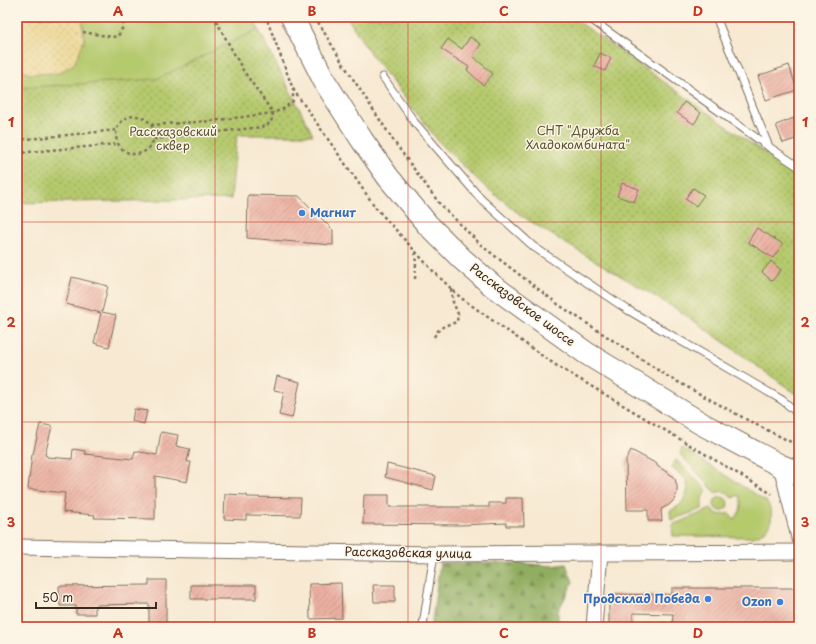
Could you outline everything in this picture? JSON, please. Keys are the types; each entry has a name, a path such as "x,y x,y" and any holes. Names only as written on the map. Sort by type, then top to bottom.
{"main road":[{"name":"Рассказовское шоссе","path":"292,17 326,82 362,140 388,177 427,224 462,259 493,286 586,352 702,424 790,470"}],"street":[{"path":"790,470 799,537"},
{"name":"Рассказовская улица","path":"17,547 434,554 799,552"},
{"path":"594,627 600,553"}],"lane":[{"path":"588,17 799,167"},
{"path":"716,17 769,147"},
{"path":"383,77 415,123 481,199 534,247 628,310 782,400 799,414"},
{"path":"422,627 434,554"}],"path":[{"path":"83,32 112,37 118,36 123,28 125,17"},
{"path":"154,139 262,127 272,123 273,113 243,70 214,17"},
{"path":"152,125 211,121 273,113 283,109 293,101 293,88 266,17"},
{"path":"136,116 152,125 154,139 149,149 144,153 137,155 131,154 125,152 119,144 116,135 117,130 120,124 125,120 136,116"},
{"path":"17,140 117,130"},
{"path":"17,154 119,144"},
{"path":"415,251 415,279"},
{"path":"434,338 438,329 456,322 458,314 453,302 451,288"}],"green space":[{"path":"82,17 253,17 284,85 17,115 17,65 29,74 84,41"},
{"name":"СНТ \"Дружба Хладокомбината\"","path":"347,17 572,17 799,177 799,396 683,313 522,216 482,184 439,142 369,52"},
{"name":"Рассказовский сквер","path":"258,29 313,135 237,135 231,199 17,203 17,88 157,79"},
{"path":"682,448 766,501 771,512 768,527 759,535 753,537 673,536 672,525 711,509 715,513 719,514 729,513 734,519 741,508 739,495 732,498 725,492 716,493 680,454"},
{"path":"676,460 707,490 702,498 702,509 671,520 670,511 680,505 685,498 688,489 686,479 672,468"},
{"path":"718,497 724,497 728,501 728,507 724,511 718,511 714,507 714,501"},
{"path":"440,563 518,563 553,566 566,564 573,582 558,611 558,627 431,627"}],"sand":[{"path":"17,17 82,17 84,41 74,64 59,73 29,74 17,65"}],"building":[{"path":"470,37 481,44 473,56 493,74 483,85 467,70 469,67 441,49 448,39 462,49"},
{"path":"600,53 611,58 605,71 594,66"},
{"path":"789,65 797,90 766,100 758,76"},
{"path":"684,102 701,113 694,124 677,113"},
{"path":"799,116 799,138 783,143 776,125"},
{"path":"622,183 639,189 634,202 617,196"},
{"path":"693,188 704,195 696,206 685,199"},
{"path":"248,195 299,196 333,230 333,245 247,238"},
{"path":"757,228 783,244 773,258 748,242"},
{"path":"771,261 781,270 772,281 762,272"},
{"path":"72,277 108,286 102,312 116,315 109,347 94,343 101,313 66,304"},
{"path":"277,376 300,382 292,418 279,415 284,392 274,390"},
{"path":"134,409 147,411 144,424 132,421"},
{"path":"40,424 52,426 45,455 47,457 72,459 73,449 85,451 85,454 133,459 135,451 157,455 161,432 178,435 176,446 190,449 187,462 191,462 187,482 155,476 155,519 94,518 95,515 63,512 65,493 28,489 32,454"},
{"path":"631,450 657,464 657,466 675,479 677,493 674,500 669,505 661,509 662,521 648,521 648,510 627,510 626,460"},
{"path":"387,464 436,476 433,490 385,477"},
{"path":"225,494 247,495 247,497 301,498 300,516 246,515 246,520 224,519"},
{"path":"364,495 389,495 389,507 489,507 489,503 506,503 506,498 523,498 524,526 506,526 506,523 461,525 363,524"},
{"path":"149,580 166,580 166,627 149,627 149,604 95,605 95,614 76,614 76,606 60,606 59,586 149,585"},
{"path":"341,583 342,618 310,619 309,584"},
{"path":"191,585 256,585 256,599 191,599"},
{"path":"373,585 395,585 395,602 374,602"},
{"path":"672,588 799,588 799,627 672,627 673,614 633,613 633,627 615,627 615,624 609,625 609,594 672,595"}],"place":[{"name":"Магнит","path":"302,213"},
{"name":"Продсклад Победа","path":"708,599"},
{"name":"Ozon","path":"780,602"}]}
